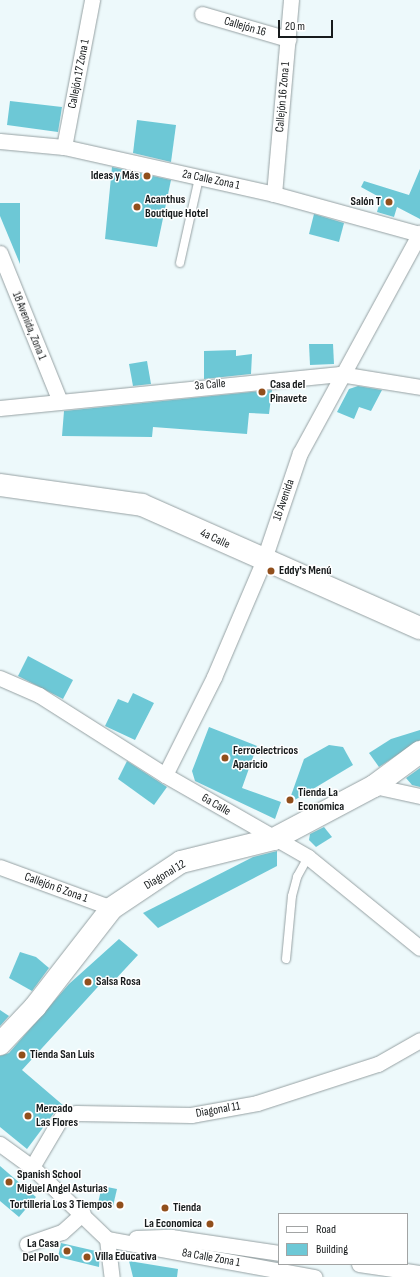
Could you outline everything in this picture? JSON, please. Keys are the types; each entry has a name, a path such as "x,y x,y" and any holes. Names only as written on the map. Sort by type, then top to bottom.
{"main road":[{"name":"4a Calle","path":"0,485 142,505 263,562 420,628"},
{"name":"Diagonal 12","path":"0,1044 35,1007 112,908 181,862 274,839 374,786 420,752"}],"street":[{"name":"Callejón 17 Zona 1","path":"64,147 92,0"},
{"name":"Callejón 16 Zona 1","path":"274,194 291,0"},
{"name":"Callejón 16","path":"202,14 288,39"},
{"name":"2a Calle Zona 1","path":"0,141 64,147 274,194 419,233"},
{"name":"16 Avenida","path":"165,775 214,677 263,562 300,453 340,374 419,233"},
{"name":"18 Avenida, Zona 1","path":"0,253 59,399"},
{"name":"3a Calle","path":"0,408 59,399 340,374 420,387"},
{"name":"6a Calle","path":"0,678 39,695 165,775 274,839 308,857 415,945 420,959"},
{"path":"374,786 420,796"},
{"name":"Callejón 6 Zona 1","path":"0,866 112,908"},
{"name":"Diagonal 11","path":"32,1167 61,1118 76,1113 191,1115 257,1103 378,1064 420,1040"},
{"path":"0,1144 32,1167 83,1213 107,1239 112,1277"},
{"path":"27,1244 62,1232 83,1213"},
{"name":"8a Calle Zona 1","path":"107,1239 171,1237 278,1252"},
{"name":"8a Calle Zona 1","path":"107,1239 315,1277"},
{"path":"366,1265 420,1273"}],"lane":[{"path":"180,263 199,178"},
{"path":"286,959 292,896 297,877 308,857"}],"building":[{"path":"10,101 62,107 58,132 7,125"},
{"path":"137,120 176,125 171,162 133,153"},
{"name":"Acanthus Boutique Hotel","path":"112,167 171,180 157,247 105,239"},
{"path":"420,169 420,219 397,207 394,217 377,212 381,198 361,187 364,181 409,195"},
{"path":"0,203 20,203 20,264 0,216"},
{"path":"314,214 344,223 339,242 309,234"},
{"path":"309,344 333,344 334,364 310,365"},
{"path":"236,350 236,356 252,354 251,374 204,379 204,351"},
{"path":"147,361 151,384 133,386 129,364"},
{"path":"358,386 382,390 371,411 359,407 354,419 337,412 349,389"},
{"path":"272,390 269,414 249,413 247,434 153,427 152,437 62,436 64,411"},
{"path":"28,656 73,680 63,699 18,676"},
{"path":"133,693 154,703 135,740 105,726 118,699 128,703"},
{"name":"Ferroelectricos Aparicio","path":"209,727 257,746 242,788 281,802 275,819 195,781 192,771"},
{"path":"420,730 420,740 379,767 369,753 391,739"},
{"path":"329,745 343,747 353,765 288,804 304,759"},
{"path":"127,761 167,787 154,805 118,779"},
{"path":"420,768 420,787 412,785 406,778"},
{"path":"324,827 332,837 316,847 309,840 310,834"},
{"path":"277,851 277,866 158,928 143,913 253,857"},
{"path":"119,939 138,955 112,983 106,978 22,1070 64,1106 54,1113 27,1149 0,1127 0,1056 9,1053 69,984"},
{"path":"20,952 36,957 49,968 32,991 9,978"},
{"path":"0,1010 9,1016 0,1026"},
{"name":"Spanish School Miguel Angel Asturias","path":"0,1166 36,1197 19,1217 0,1201"},
{"path":"102,1186 117,1189 113,1206 98,1203"},
{"name":"Villa Educativa","path":"61,1243 100,1252 99,1267 58,1257"},
{"path":"129,1261 178,1269 177,1277 133,1277"}],"place":[{"name":"Ideas y Más","path":"147,176"},
{"name":"Salón T","path":"389,202"},
{"name":"Acanthus Boutique Hotel","path":"137,207"},
{"name":"Casa del Pinavete","path":"262,392"},
{"name":"Eddy's Menú","path":"271,571"},
{"name":"Ferroelectricos Aparicio","path":"225,758"},
{"name":"Tienda La Economica","path":"290,800"},
{"name":"Salsa Rosa","path":"88,982"},
{"name":"Tienda San Luis","path":"22,1055"},
{"name":"Mercado Las Flores","path":"28,1116"},
{"name":"Spanish School Miguel Angel Asturias","path":"9,1182"},
{"name":"Tortilleria Los 3 Tiempos","path":"120,1205"},
{"name":"Tienda","path":"165,1208"},
{"name":"La Economica","path":"210,1224"},
{"name":"La Casa Del Pollo","path":"67,1251"},
{"name":"Villa Educativa","path":"87,1257"}]}
